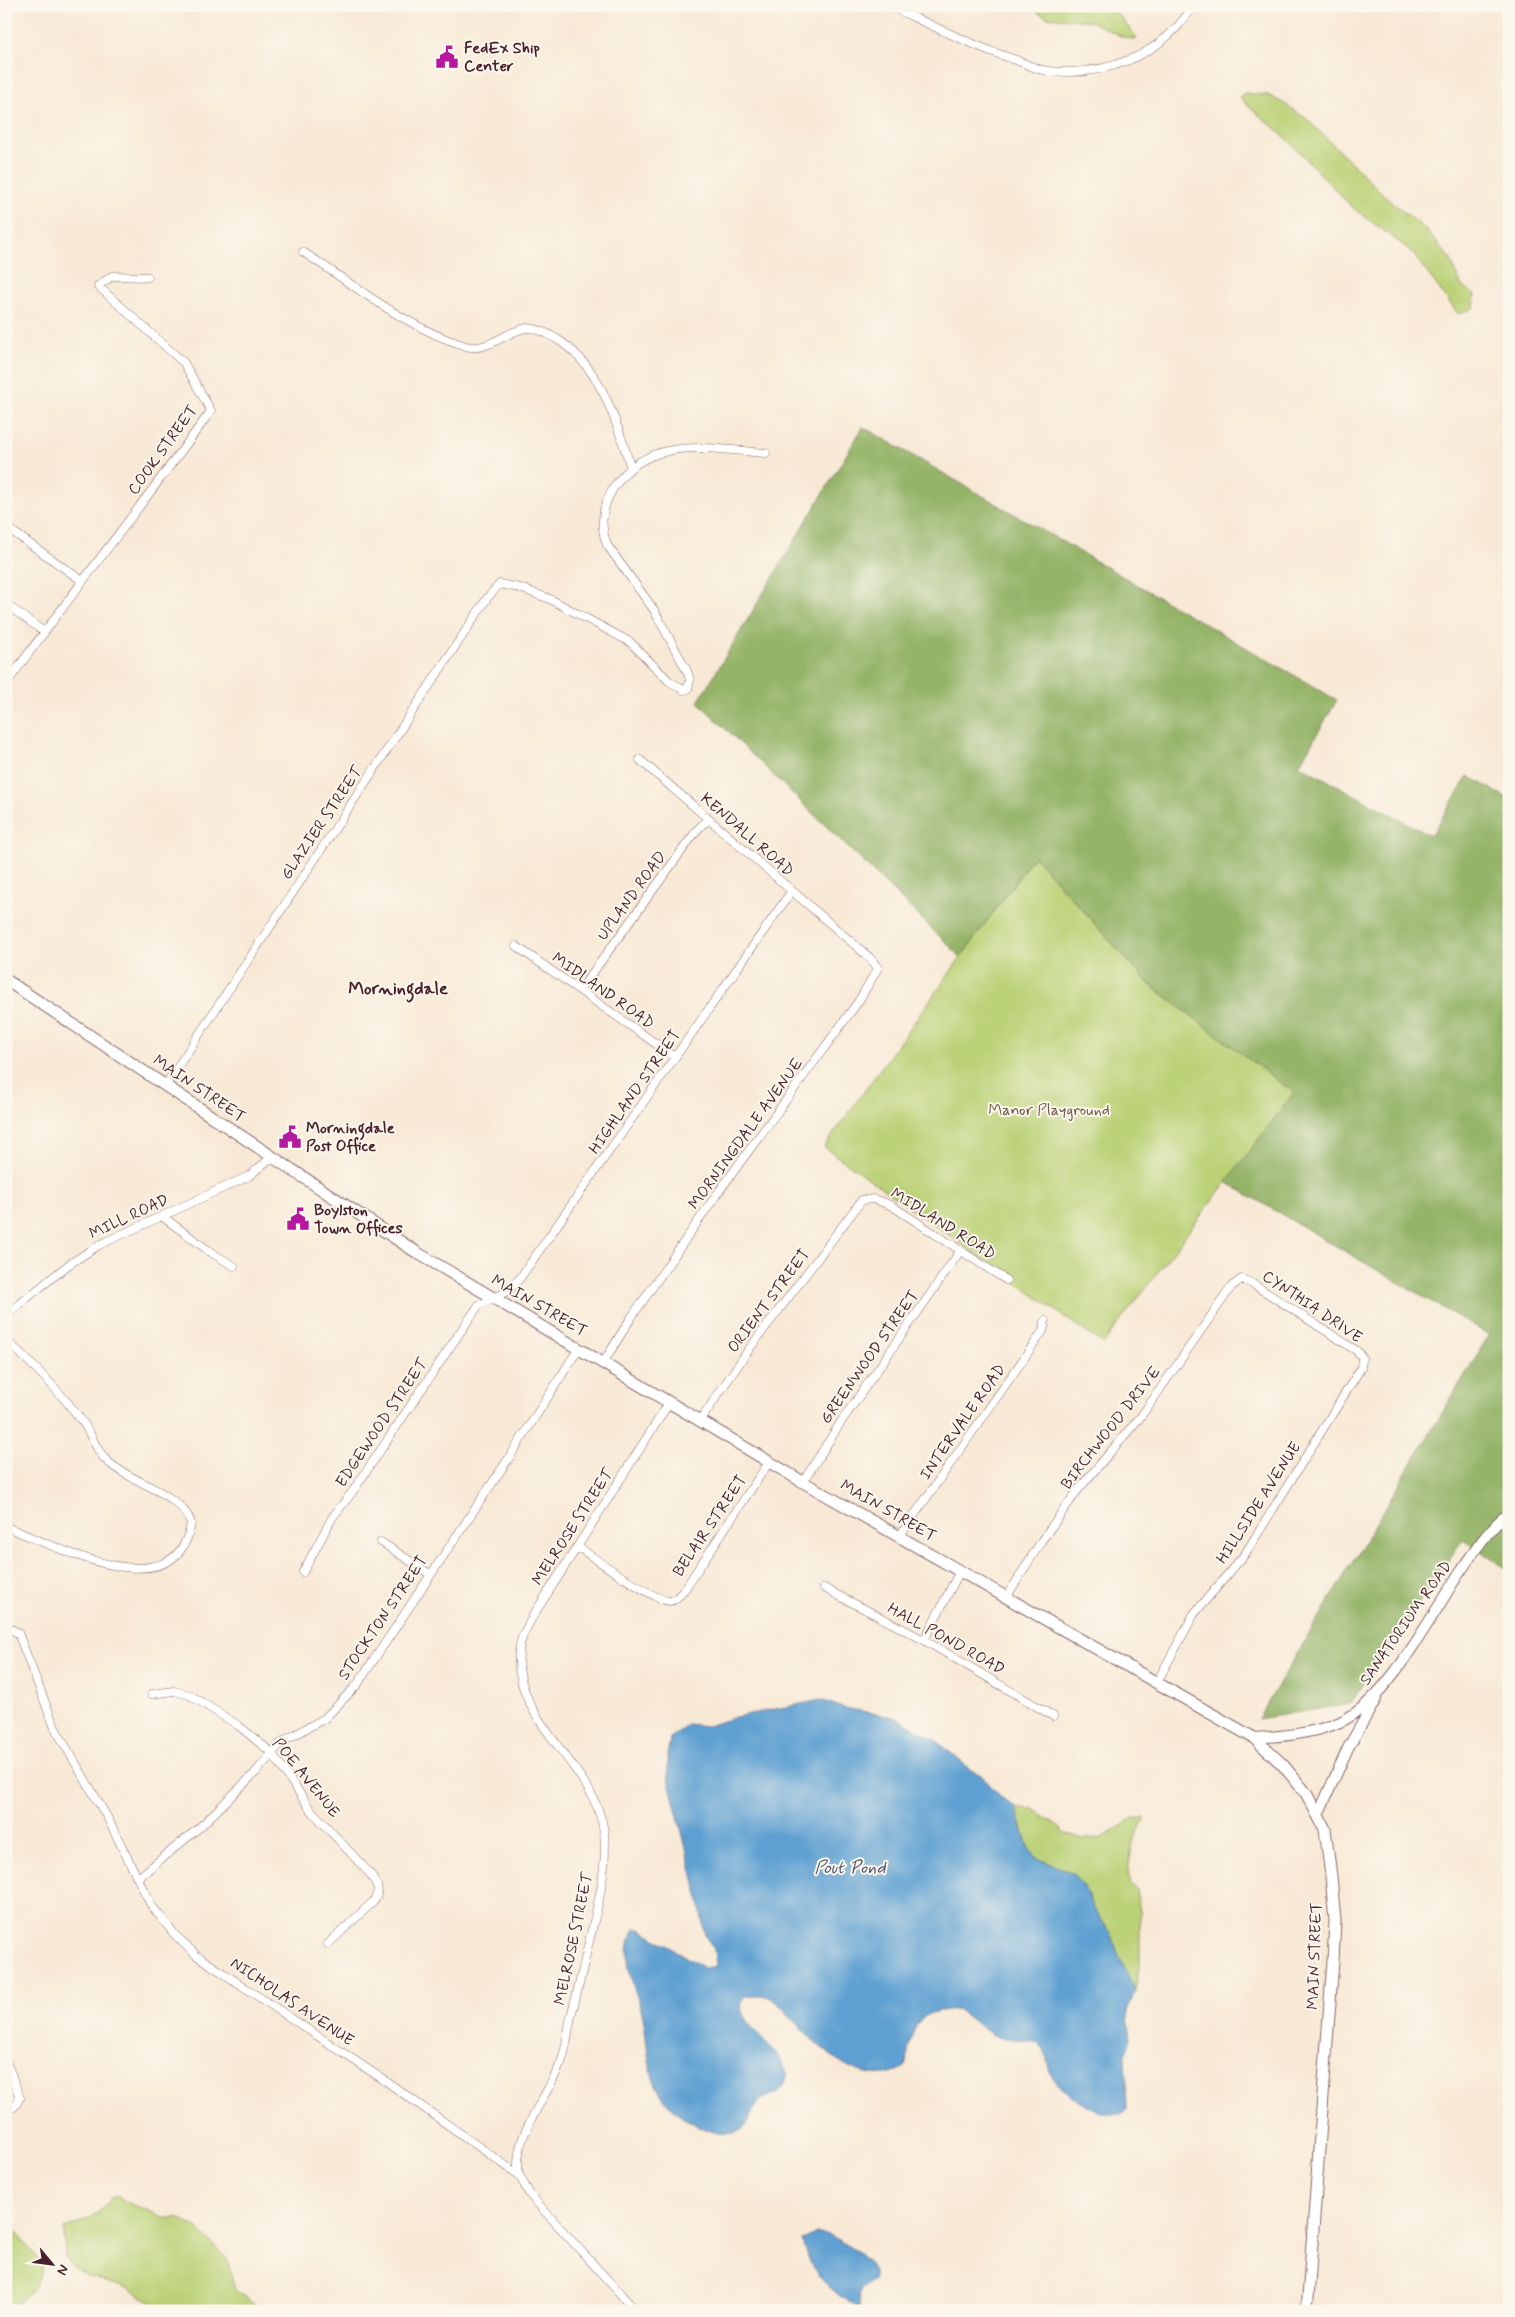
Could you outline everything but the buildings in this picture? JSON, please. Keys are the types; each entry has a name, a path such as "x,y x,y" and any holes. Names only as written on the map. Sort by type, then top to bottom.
{"main road":[{"name":"MAIN STREET","path":"6,980 416,1252 803,1482 1254,1738 1287,1769 1306,1793 1325,1829 1335,1920 1307,2311"}],"street":[{"path":"890,6 999,54 1047,71 1090,71 1121,64 1152,48 1171,32 1193,6"},
{"path":"303,252 414,325 460,344 476,348 526,328 547,333 566,344 586,366 601,388 612,413 631,468 647,457 673,449 766,453"},
{"name":"COOK STREET","path":"6,684 82,580 212,411 184,363 98,286 112,276 148,277"},
{"name":"GLAZIER STREET","path":"164,1086 488,597 500,584 520,588 550,599 630,642 669,682 684,690 688,689 690,680 687,671 654,610 613,555 603,536 602,516 604,503 619,480 631,468"},
{"path":"6,527 82,580"},
{"path":"6,604 44,632"},
{"name":"KENDALL ROAD","path":"640,760 710,822 715,823 790,892 836,929"},
{"name":"UPLAND ROAD","path":"580,990 697,830 704,823 710,822"},
{"name":"HIGHLAND STREET","path":"493,1298 508,1291 520,1278 790,892"},
{"name":"MORNINGDALE AVENUE","path":"603,1363 631,1318 717,1194 781,1110 858,1002 877,972 876,964 836,929"},
{"name":"MIDLAND ROAD","path":"516,946 675,1057"},
{"name":"MILL ROAD","path":"6,1316 83,1254 126,1231 249,1176 272,1157"},
{"name":"MIDLAND ROAD","path":"862,1200 875,1199 892,1206 1006,1280"},
{"name":"ORIENT STREET","path":"700,1421 747,1352 862,1200"},
{"path":"163,1216 212,1253 234,1266"},
{"name":"GREENWOOD STREET","path":"803,1482 841,1422 961,1250"},
{"name":"CYNTHIA DRIVE","path":"1242,1279 1346,1342 1357,1351 1363,1361"},
{"name":"BIRCHWOOD DRIVE","path":"1006,1598 1032,1555 1078,1490 1142,1415 1232,1286 1242,1279"},
{"name":"EDGEWOOD STREET","path":"303,1572 332,1518 406,1414 467,1322 479,1305 493,1298"},
{"name":"INTERVALE ROAD","path":"900,1537 1043,1331 1045,1321"},
{"path":"6,1340 33,1365 86,1426 106,1460 169,1498 184,1512 191,1523 189,1534 180,1550 173,1556 153,1567 135,1569 100,1564 6,1527"},
{"name":"STOCKTON STREET","path":"138,1878 200,1827 289,1736 324,1718 357,1685 509,1458 579,1348"},
{"name":"HILLSIDE AVENUE","path":"1157,1682 1194,1614 1245,1554 1354,1382 1363,1361"},
{"name":"MELROSE STREET","path":"519,2175 517,2160 521,2143 564,2056 603,1880 605,1844 603,1829 594,1798 565,1753 532,1709 526,1695 519,1662 519,1650 526,1628 669,1403"},
{"name":"BELAIR STREET","path":"578,1547 652,1594 670,1601 676,1599 684,1590 770,1462"},
{"name":"SANATORIUM ROAD","path":"1254,1738 1294,1734 1328,1727 1356,1713 1381,1692 1476,1549 1494,1526 1509,1513"},
{"path":"381,1542 430,1574"},
{"path":"924,1640 960,1571"},
{"name":"HALL POND ROAD","path":"824,1588 924,1640 1054,1716"},
{"name":"NICHOLAS AVENUE","path":"6,1626 18,1633 55,1728 107,1817 151,1905 164,1923 196,1954 405,2094 519,2175 530,2195 636,2311"},
{"name":"POE AVENUE","path":"152,1694 174,1691 190,1695 239,1726 272,1753 311,1810 354,1855 377,1884 378,1892 374,1901 328,1944"},
{"path":"1318,1814 1348,1748 1381,1692"},
{"path":"6,2061 20,2098 14,2107 6,2107"},
{"path":"6,2088 14,2083"}],"green space":[{"path":"1026,6 1101,6 1117,13 1137,38 1123,37 1090,21 1047,17"},
{"path":"1244,93 1268,95 1308,120 1388,199 1426,230 1451,260 1461,285 1475,295 1474,308 1458,314 1411,251 1353,208 1285,137 1244,102 1240,96"},
{"path":"863,427 1337,700 1299,765 1431,836 1468,776 1509,799 1509,1571 1463,1539 1350,1704 1258,1719 1489,1335 1226,1182 1294,1093 1148,983 1034,856 961,957 698,702"},
{"name":"Manor Playground","path":"1034,856 1148,983 1294,1093 1103,1344 824,1147"},
{"path":"1016,1808 1033,1809 1060,1827 1063,1832 1083,1839 1102,1838 1134,1818 1145,1818 1133,1842 1128,1870 1129,1882 1136,1890 1140,1911 1140,1962 1135,1990 1119,1957 1112,1935 1094,1909 1083,1885 1071,1873 1035,1857 1028,1847"},
{"path":"117,2195 126,2202 166,2218 179,2218 197,2228 227,2259 235,2290 264,2311 167,2311 129,2289 87,2276 73,2267 65,2256 64,2229 96,2214 107,2204 111,2197"},
{"path":"6,2219 43,2265 35,2286 8,2311 6,2311"}],"water":[{"name":"Pout Pond","path":"821,1700 844,1708 895,1717 937,1741 971,1770 981,1775 1002,1798 1016,1808 1028,1847 1035,1857 1072,1873 1083,1885 1094,1909 1112,1935 1119,1957 1135,1990 1127,2011 1131,2038 1125,2055 1127,2108 1120,2114 1111,2114 1088,2106 1065,2090 1052,2076 1045,2053 1036,2043 1027,2040 998,2037 983,2029 957,2009 929,2014 918,2023 912,2037 905,2067 886,2074 868,2073 850,2067 833,2057 817,2044 776,2001 767,1996 746,1996 741,2006 744,2016 752,2027 773,2049 781,2061 786,2073 784,2086 779,2092 759,2102 744,2128 740,2131 726,2134 708,2130 682,2117 663,2097 657,2088 650,2067 642,2013 629,1969 628,1951 632,1935 635,1929 641,1929 704,1968 716,1966 714,1949 705,1936 698,1895 669,1782 667,1756 670,1739 687,1724 708,1726 735,1717"},
{"path":"816,2233 829,2235 846,2244 861,2255 870,2265 874,2280 860,2290 859,2309 839,2295 816,2272 802,2241"}],"place":[{"name":"FedEx Ship Center","path":"447,57"},
{"name":"Morningdale Post Office","path":"290,1137"},
{"name":"Boylston Town Offices","path":"298,1219"}],"district":[{"name":"Morningdale","path":"398,989"}]}
